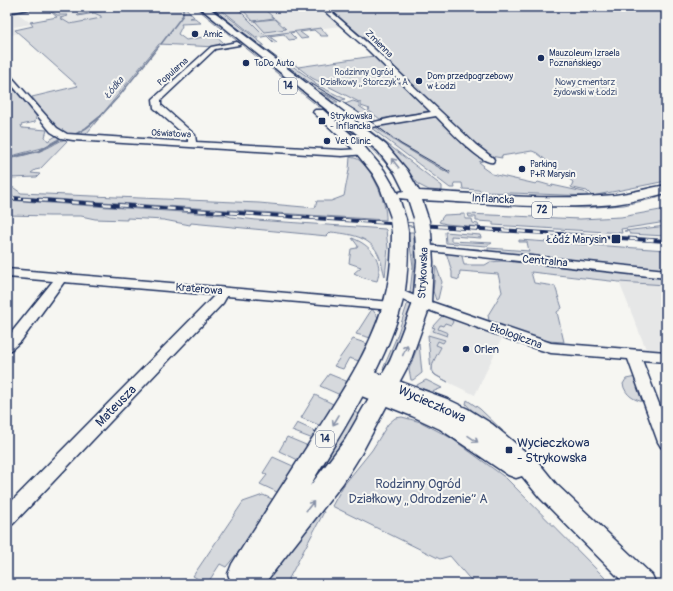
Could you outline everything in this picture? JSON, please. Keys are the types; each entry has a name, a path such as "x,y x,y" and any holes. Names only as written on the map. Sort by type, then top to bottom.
{"main road":[{"path":"7,11 26,7"},
{"name":"Strykowska","path":"200,9 237,44 318,110 362,152 382,176 393,199 399,226 400,263 394,299 378,344 359,381 236,584"},
{"name":"Strykowska","path":"200,9 357,128 376,143 393,160 406,178 416,200 423,234 424,286 422,303 410,337 385,390 353,447 334,475 246,584"},
{"name":"Inflancka","path":"416,200 591,202 616,199 666,189"},
{"name":"Inflancka","path":"393,199 584,211 618,208 666,199"}],"street":[{"name":"Zmienna","path":"323,7 369,47 397,76 490,160"},
{"name":"Popularna","path":"192,146 192,137 159,108 156,102 157,99 213,48 237,44"},
{"name":"Oświatowa","path":"7,75 10,82 54,130 64,136 83,140 192,146 342,154 362,152"},
{"path":"357,128 392,120 437,113"},
{"name":"Centralna","path":"423,234 666,274"},
{"name":"Kraterowa","path":"7,273 222,291 394,299"},
{"path":"7,346 16,338 61,278"},
{"name":"Mateusza","path":"7,518 218,300 222,291"},
{"name":"Ekologiczna","path":"394,299 422,303 536,344 568,350 666,357"},
{"path":"633,355 666,442"},
{"name":"Wycieczkowa","path":"359,381 385,390 447,423 484,446 548,491 643,584"}],"shaded area":[{"path":"45,7 99,7 115,17 69,26"},
{"path":"254,7 319,7 341,26 267,35 262,33 238,9"},
{"path":"16,12 32,24 13,27 19,33 7,36 7,27 11,26 7,22 7,14"},
{"path":"619,282 666,285 666,350 646,349"},
{"path":"443,315 502,338 475,395 437,377 431,371 428,335 432,327"}],"green space":[{"path":"45,7 57,15 67,15 68,16 60,18 70,24 101,18 101,16 94,13 77,15 102,11 96,7 185,7 194,17 189,18 195,18 201,23 181,24 182,26 178,34 186,40 215,35 224,43 219,44 220,45 229,44 215,47 159,44 83,138 67,135 53,124 32,97 78,86 15,30 33,26 30,22 57,17"},
{"path":"195,7 199,7 324,106 319,107"},
{"path":"207,7 216,7 264,45 257,46"},
{"path":"227,7 254,7 238,9 262,33 267,35 321,28 328,36 321,36 314,30 300,32 308,38 301,39 295,32 290,33 296,39 289,40 284,34 269,36 277,42 274,43 267,36 257,38 222,10"},
{"path":"262,7 274,18 253,21 242,9"},
{"name":"Nowy cmentarz żydowski w Łodzi","path":"326,7 666,7 666,181 592,196 587,191 571,187 573,182 537,153 532,151 501,156 502,158 490,156 419,93 364,38"},
{"path":"275,19 286,29 265,32 255,21"},
{"name":"Rodzinny Ogród Działkowy „Storczyk” A","path":"374,56 429,111 380,119 368,110 370,109 361,106 361,103 312,78 294,64 298,67"},
{"path":"291,65 315,82 315,84 345,99 340,101 321,92 338,102 332,102 329,98 321,95 284,66"},
{"path":"7,85 9,89 17,91 37,113 35,122 21,125 22,128 47,130 45,137 48,141 56,136 60,138 42,148 7,157 7,100 10,99 7,95"},
{"path":"353,101 359,103 359,106 375,117 373,118 374,119 370,120 345,104"},
{"path":"327,109 382,155 393,168 401,184 393,172 375,152 356,135 323,110"},
{"path":"425,116 441,119 486,160 479,162 484,166 482,167 492,174 536,184 538,182 584,192 589,196 484,192 463,189 462,183 454,183 455,188 450,188 370,127 374,126 399,144 450,174 400,144 375,125"},
{"path":"368,129 442,186 442,191 429,190 419,185 395,154 369,132"},
{"path":"66,139 68,140 40,169 31,173 40,174 37,177 10,178 7,181 7,159 45,149"},
{"path":"350,157 358,159 374,179 382,196 386,220 7,196 7,187 14,188 21,193 259,203 315,208 317,201 331,201 344,196"},
{"path":"666,192 666,196 624,205 584,208 455,203 455,201 544,206"},
{"path":"7,200 225,215 256,220 385,229 388,248 385,277 380,259 375,249 365,240 352,235 331,232 327,236 191,223 190,225 164,220 127,218 127,220 95,219 81,216 7,215"},
{"path":"666,209 666,222 621,229 622,233 493,225 493,222 476,221 476,217 469,217 468,214 580,219 621,217"},
{"path":"465,214 465,219 472,219 473,223 478,224 479,227 439,222 444,215"},
{"path":"666,226 666,236 630,234 628,231 624,231"},
{"path":"408,232 414,232 414,297 410,292 413,266"},
{"path":"445,232 480,235 481,238 451,236 451,241 492,243 487,246 446,243"},
{"path":"352,238 370,249 377,260 379,274 377,281 364,278 354,273 361,267 349,263 351,249 357,248 358,246"},
{"path":"519,240 666,250 666,271 444,248 479,249 479,251 488,251 488,248 529,251 527,242 519,242"},
{"path":"446,252 462,256 464,265 485,265 490,262 501,261 520,262 666,277 666,285 619,282 531,272 534,283 555,286 562,308 557,312 564,342 548,341 534,338 489,321 488,315 502,292 498,274 460,271 459,280 452,278 452,272"},
{"path":"436,266 442,282 438,299 436,300 433,291"},
{"path":"408,302 412,304 393,353 384,370 383,369 397,336"},
{"path":"372,309 378,317 371,338 356,334"},
{"path":"443,315 450,317 453,322 451,325 445,323 443,326 440,325 438,329 448,333 447,336 433,331 435,328 432,327"},
{"path":"428,335 445,340 443,343 438,341 436,345 441,347 432,366 432,370 438,377 431,371"},
{"path":"353,339 368,344 359,361 349,358 343,369 334,366"},
{"path":"419,343 422,373 411,380 409,369"},
{"path":"329,374 346,381 347,383 340,394 320,386"},
{"path":"636,377 645,402 631,397 624,388 623,384 626,379"},
{"path":"426,380 442,388 432,392 417,387 417,385"},
{"path":"315,395 333,404 322,424 319,425 301,418"},
{"path":"467,400 480,409 503,431 502,432 473,412 466,404"},
{"path":"353,412 360,414 330,466 302,499"},
{"name":"Rodzinny Ogród Działkowy „Odrodzenie” A","path":"402,417 421,422 451,438 506,478 611,584 474,584 450,556 440,559 332,506 343,486 372,450 388,424 395,418"},
{"path":"297,423 315,431 316,434 313,439 292,431"},
{"path":"287,437 306,445 307,448 300,459 298,460 279,451"},
{"path":"273,457 293,466 294,469 280,492 260,484 267,475 263,473"},
{"path":"263,495 272,499 274,502 253,534 226,567 220,564 207,584 193,576 243,502"},
{"path":"317,509 324,512 286,584 258,584"}],"waterway":[{"name":"Łódka","path":"161,44 183,15 183,8"},
{"name":"Łódka","path":"101,116 120,95 159,46"},
{"name":"Łódka","path":"76,134 101,116"},
{"name":"Łódka","path":"7,158 39,151 59,140"}],"tram line":[{"path":"210,7 307,81 355,110 401,144 450,172"}],"railway":[{"path":"21,199 7,198 666,241"}],"place":[{"name":"Amic","path":"195,34"},
{"name":"Mauzoleum Izraela Poznańskiego","path":"541,58"},
{"name":"ToDo Auto","path":"246,63"},
{"name":"Dom przedpogrzebowy w Łodzi","path":"419,81"},
{"name":"Strykowska - Inflancka","path":"322,121"},
{"name":"Vet Clinic","path":"327,141"},
{"name":"Parking P+R Marysin","path":"522,169"},
{"name":"Łódź Marysin","path":"616,239"},
{"name":"Orlen","path":"466,349"},
{"name":"Wycieczkowa - Strykowska","path":"509,450"}]}
